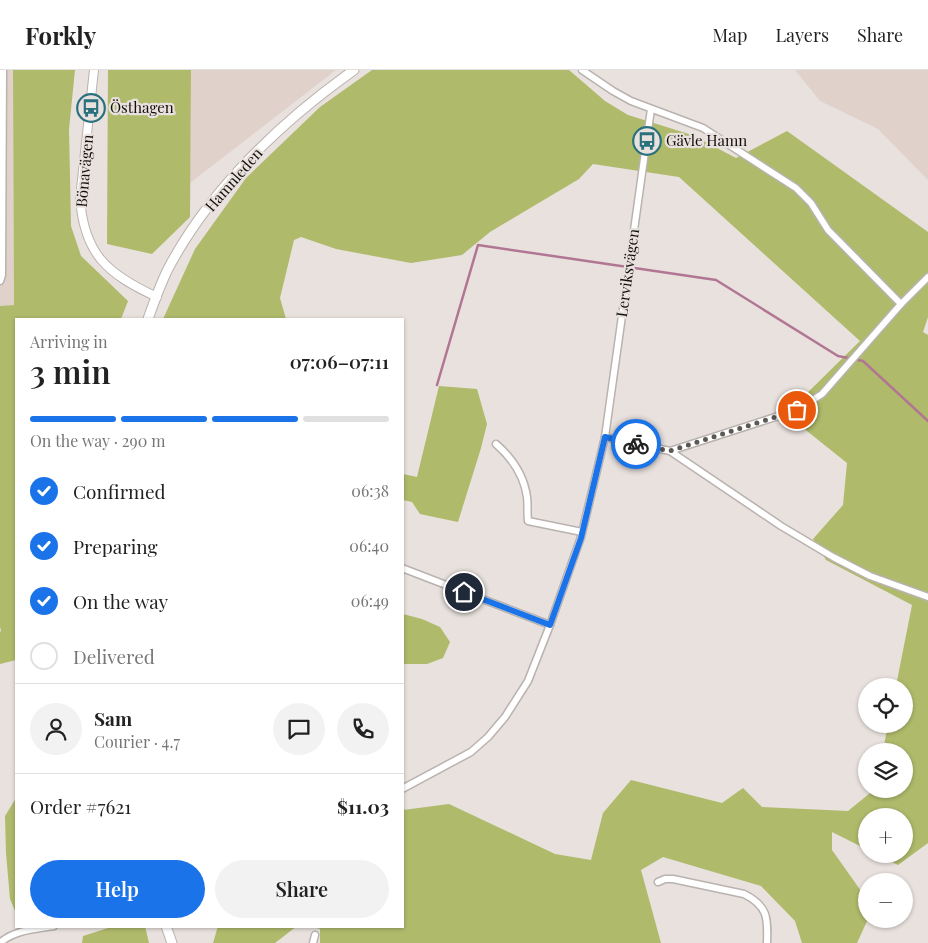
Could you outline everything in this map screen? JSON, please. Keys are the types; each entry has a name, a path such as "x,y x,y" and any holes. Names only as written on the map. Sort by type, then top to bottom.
{"main road":[{"name":"Hamnleden","path":"148,318 168,270 188,237 236,174 282,127 318,96 354,70"},
{"path":"167,928 172,943"}],"street":[{"name":"Bönavägen","path":"94,70 80,198 81,218 87,239 103,263 140,290 157,297"},
{"path":"582,70 613,91 651,109 703,128 796,188 811,203 828,230 901,304"},
{"path":"0,282 2,275 2,71"},
{"name":"Lerviksvägen","path":"404,788 471,752 488,737 505,717 528,681 550,625 582,532 605,437 651,109"},
{"path":"670,451 797,410 822,394 901,304 928,277"},
{"path":"605,437 670,451 781,526 833,557 870,576 924,596"},
{"path":"496,444 508,454 518,469 527,498 528,521 582,532"},
{"path":"404,569 550,625"},
{"path":"658,882 665,878 673,879 744,894 755,899 764,909 767,943"},
{"path":"0,943 5,938 20,932 43,928"},
{"path":"313,943 315,935"}],"shaded area":[{"path":"0,70 13,70 14,306 0,306"},
{"path":"191,70 336,70 190,183"},
{"path":"795,70 928,70 928,180 878,129 820,101"}],"green space":[{"path":"13,70 75,70 69,129 71,226 81,256 128,301 121,318 15,318 15,660 0,664 0,306 14,305"},
{"path":"108,70 191,70 190,217 152,254 107,244"},
{"path":"372,70 569,70 605,101 628,115 692,135 736,158 787,131 928,232 928,317 923,332 928,335 928,843 913,854 913,808 858,808 858,845 832,832 832,850 858,887 858,928 864,928 857,943 802,943 795,921 761,886 663,857 641,870 661,943 320,943 320,929 317,928 404,928 404,810 449,804 555,854 591,860 603,813 631,780 722,803 743,788 762,807 848,811 864,798 913,798 913,743 884,743 886,733 913,733 913,678 898,678 912,605 826,560 813,539 843,505 847,463 802,427 792,408 860,341 679,177 593,164 579,179 490,232 462,255 411,263 336,249 301,237 294,240 280,298 286,318 163,318 195,249 246,178 320,107"},
{"path":"439,386 477,389 487,424 458,522 420,514 412,502 404,500 404,474 417,477"},
{"path":"404,614 422,619 440,627 450,642 443,658 427,664 404,664"},
{"path":"15,800 15,911 10,899 5,816"},
{"path":"108,928 145,928 149,943 82,943 83,936"},
{"path":"217,928 294,928 275,943 213,943"}],"waterway":[{"path":"437,385 478,245 716,280 838,356 863,361 928,421"}],"way so far":[{"path":"636,444 670,451 797,410"}],"place":[{"name":"Östhagen","path":"91,108"},
{"name":"Gävle Hamn","path":"647,141"}],"route":[{"path":"464,592 550,625 581,538 605,437 636,444"}]}
